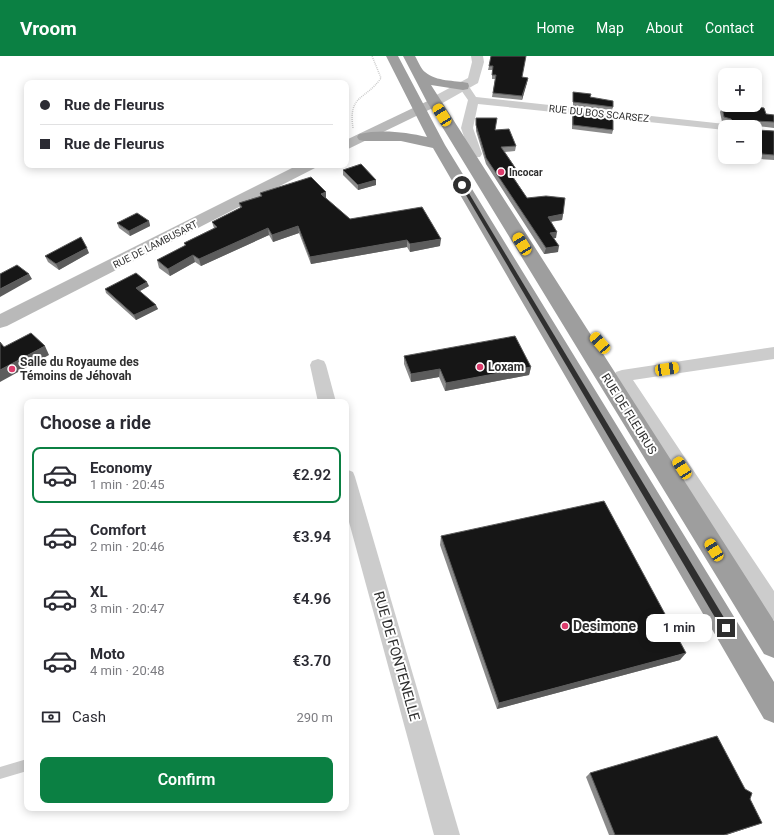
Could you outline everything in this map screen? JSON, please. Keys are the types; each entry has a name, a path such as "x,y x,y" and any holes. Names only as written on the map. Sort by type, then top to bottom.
{"highway":[{"path":"392,56 426,105"},
{"path":"409,56 418,74 438,145 774,709"},
{"path":"418,74 437,83 463,86"},
{"name":"RUE DE FLEURUS","path":"426,105 562,308 774,645"},
{"path":"364,137 391,135 417,138 438,145"},
{"path":"562,308 579,319 600,343 622,376"}],"main road":[{"path":"349,144 426,105"},
{"name":"RUE DE LAMBUSART","path":"0,322 304,168"}],"street":[{"path":"426,105 474,80 478,62 477,56"},
{"path":"463,86 473,100 467,128 476,154"},
{"name":"RUE DU BOS SCARSEZ","path":"473,100 718,126"},
{"path":"774,353 622,376 774,610"},
{"path":"318,365 326,399"},
{"name":"RUE DE FONTENELLE","path":"349,488 447,835"}],"lane":[{"path":"0,773 24,766"}],"path":[{"path":"364,137 352,127 351,114 356,102 374,88 381,78 372,56"}],"building":[{"path":"491,56 526,56 522,77 528,78 522,96 493,93 496,75 492,75 493,66 489,66"},
{"path":"573,92 591,94 590,97 613,101 613,107 573,102"},
{"path":"762,108 764,108 766,114 774,115 774,122 762,121 762,120 732,120 724,117 723,112 762,112"},
{"path":"573,111 613,115 613,130 573,125"},
{"path":"476,118 497,118 495,130 509,129 516,146 501,147 518,172 510,173 527,198 546,196 565,198 563,214 548,217 557,232 550,233 559,246 546,248 486,158 476,125"},
{"path":"762,130 774,131 774,155 762,154"},
{"path":"361,164 376,180 358,185 343,170"},
{"path":"311,177 326,192 321,194 350,219 422,207 441,239 410,244 407,240 310,257 298,226 272,235 268,228 199,259 193,255 168,269 157,260 186,245 184,243 217,227 212,222 242,207 239,203 262,196 260,193"},
{"path":"137,213 149,221 129,231 117,223"},
{"path":"81,237 87,248 56,264 45,256"},
{"path":"17,265 29,274 0,289 0,274"},
{"path":"136,273 147,282 136,288 156,305 134,315 105,289"},
{"path":"31,333 45,346 0,370 0,342 4,347"},
{"name":"Loxam","path":"515,336 531,367 446,383 440,369 411,374 404,356"},
{"name":"Desimone","path":"604,501 686,653 499,703 441,536"},
{"path":"717,736 745,789 752,793 750,799 762,823 724,835 615,835 590,773"}],"place":[{"name":"Incocar","path":"501,172"},
{"name":"Loxam","path":"480,367"},
{"name":"Salle du Royaume des Témoins de Jéhovah","path":"12,369"},
{"name":"Desimone","path":"565,626"}],"route":[{"path":"462,185 726,628"}]}
